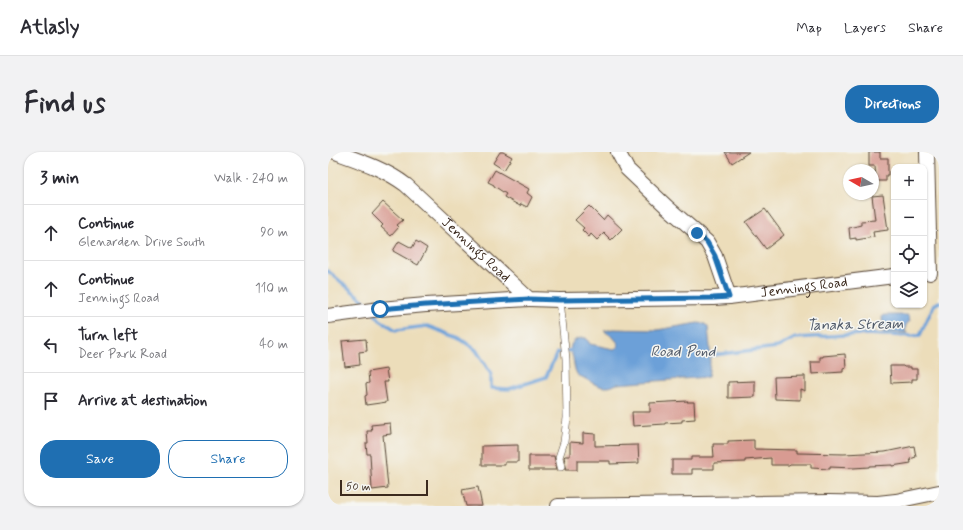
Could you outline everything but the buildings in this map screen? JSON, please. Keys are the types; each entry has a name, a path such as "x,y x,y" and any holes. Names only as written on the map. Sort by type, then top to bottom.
{"street":[{"name":"Jennings Road","path":"335,152 376,167 395,177 406,185 529,299 713,298 891,276"},
{"path":"618,152 627,168 667,207 707,242 715,256 729,297"},
{"path":"927,152 931,273"},
{"path":"328,316 426,305 529,299"},
{"path":"558,506 829,502 878,503 896,502 939,492"}],"lane":[{"path":"560,300 566,358 567,418 564,442 559,457 561,467"}],"water":[{"path":"908,315 910,321 906,325 905,330 907,333 883,332 882,316"},
{"name":"Road Pond","path":"698,323 705,324 708,327 710,364 708,377 617,384 610,387 604,387 578,376 576,372 570,348 572,343 577,339 586,338 590,344 614,349 618,347 618,343 613,337 604,331 613,329 657,330"}],"waterway":[{"name":"Tanaka Stream","path":"328,271 363,300 369,307"},
{"name":"Tanaka Stream","path":"705,356 778,347 795,338 863,334 920,335 934,305 939,302"},
{"name":"Tanaka Stream","path":"374,313 380,320 396,330 427,326 459,338 476,350 491,374 491,388 509,389 546,377 557,353 575,350"}],"route":[{"path":"380,309 529,299 560,300 729,297 715,256 707,242 697,233"}]}
